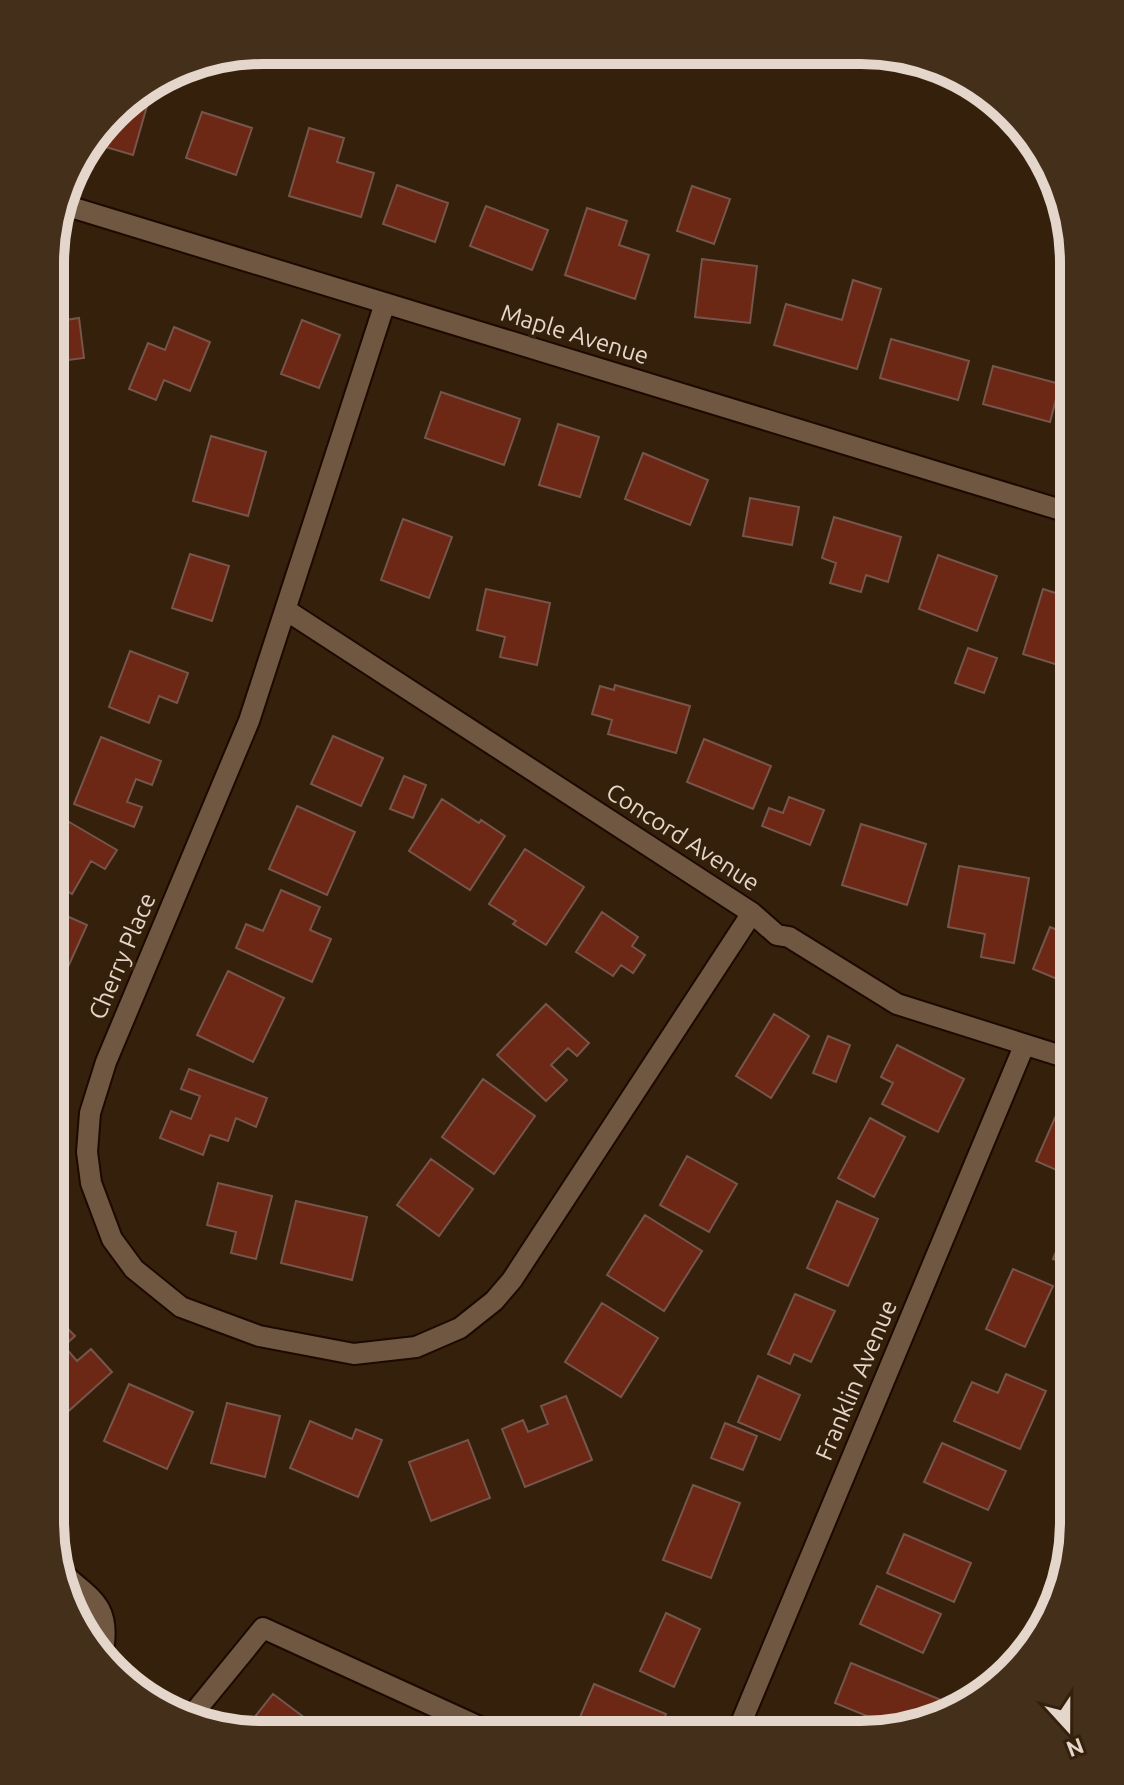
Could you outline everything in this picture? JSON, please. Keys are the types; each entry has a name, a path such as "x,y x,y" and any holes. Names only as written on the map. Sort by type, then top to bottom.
{"street":[{"name":"Maple Avenue","path":"73,208 1060,510"},
{"name":"Cherry Place","path":"385,303 249,721 106,1062 90,1113 87,1152 91,1183 112,1239 134,1269 181,1307 259,1336 354,1354 416,1347 460,1328 494,1301 512,1280 752,913"},
{"name":"Concord Avenue","path":"286,610 752,913 777,935 789,937 897,1004 1060,1056"},
{"name":"Franklin Avenue","path":"742,1721 1024,1046"},
{"path":"75,1584 100,1607 106,1634 105,1642"},
{"path":"197,1709 263,1628 467,1721"}],"building":[{"path":"143,105 147,106 133,155 102,146 113,132"},
{"path":"202,112 252,128 236,175 186,158"},
{"path":"309,128 344,138 337,162 374,173 361,217 289,196"},
{"path":"397,185 448,203 435,242 383,224"},
{"path":"692,186 730,199 714,244 677,231"},
{"path":"486,206 548,230 532,270 470,246"},
{"path":"587,208 627,221 619,245 649,255 635,299 565,275"},
{"path":"702,259 757,266 750,323 695,317"},
{"path":"853,280 881,289 857,369 774,345 786,304 842,320"},
{"path":"79,318 84,358 64,360 64,320"},
{"path":"302,320 340,335 319,388 281,374"},
{"path":"174,327 210,342 190,391 164,380 156,400 129,389 148,343 165,350"},
{"path":"891,339 969,361 958,400 880,378"},
{"path":"993,366 1060,384 1050,422 983,404"},
{"path":"441,392 520,419 504,465 425,438"},
{"path":"558,424 599,437 580,497 539,485"},
{"path":"211,436 266,452 248,516 193,501"},
{"path":"643,453 708,480 690,525 625,499"},
{"path":"750,498 799,507 792,545 743,536"},
{"path":"834,517 901,537 888,582 866,575 861,592 830,583 836,563 822,558"},
{"path":"403,519 452,537 429,598 381,580"},
{"path":"190,554 229,566 212,621 172,608"},
{"path":"938,555 997,576 977,631 919,609"},
{"path":"486,589 550,603 537,665 500,657 505,637 477,630"},
{"path":"1043,589 1060,594 1060,666 1023,654"},
{"path":"968,648 997,658 984,693 955,683"},
{"path":"130,651 188,673 177,703 159,696 149,723 109,707"},
{"path":"615,685 690,706 676,753 608,734 612,720 592,714 600,686 614,690"},
{"path":"333,736 383,758 361,806 311,784"},
{"path":"101,737 161,761 152,785 136,779 127,802 142,807 134,827 74,804"},
{"path":"704,739 771,766 753,809 687,782"},
{"path":"404,776 426,785 413,818 390,809"},
{"path":"789,797 824,810 810,845 762,826 769,808 783,813"},
{"path":"442,799 505,836 470,890 409,851"},
{"path":"297,806 355,832 327,895 269,869"},
{"path":"64,819 117,850 105,869 91,861 72,894 64,889"},
{"path":"861,824 926,844 907,905 842,885"},
{"path":"525,849 584,887 546,945 489,904"},
{"path":"959,866 1029,878 1014,963 981,957 985,934 948,927"},
{"path":"281,890 320,907 310,930 331,939 312,982 236,948 246,924 263,931"},
{"path":"602,912 638,937 632,946 645,955 633,973 621,965 613,976 576,952"},
{"path":"64,915 87,925 64,976"},
{"path":"1050,927 1060,931 1060,980 1033,969"},
{"path":"228,971 284,998 253,1062 197,1035"},
{"path":"546,1004 589,1043 577,1056 568,1048 551,1065 567,1080 546,1101 497,1055"},
{"path":"774,1014 809,1036 771,1098 736,1076"},
{"path":"828,1036 850,1045 836,1082 813,1073"},
{"path":"897,1045 964,1079 938,1132 882,1104 893,1083 881,1077"},
{"path":"189,1069 267,1098 256,1127 236,1118 228,1141 210,1135 203,1155 160,1138 171,1111 191,1119 200,1096 181,1089"},
{"path":"483,1079 535,1116 494,1174 442,1137"},
{"path":"1058,1111 1060,1112 1060,1172 1036,1161"},
{"path":"870,1118 905,1137 874,1197 838,1178"},
{"path":"687,1156 737,1184 709,1232 660,1205"},
{"path":"431,1159 473,1189 439,1236 397,1205"},
{"path":"218,1183 272,1196 256,1259 231,1253 236,1232 207,1225"},
{"path":"296,1201 367,1217 352,1280 281,1263"},
{"path":"837,1201 878,1219 848,1286 807,1268"},
{"path":"645,1215 702,1251 664,1311 607,1275"},
{"path":"1060,1242 1060,1262 1053,1259"},
{"path":"1013,1269 1053,1286 1025,1347 986,1329"},
{"path":"795,1294 835,1311 811,1362 794,1354 790,1364 768,1354"},
{"path":"602,1303 658,1338 621,1397 565,1362"},
{"path":"64,1325 75,1336 64,1346"},
{"path":"64,1346 77,1361 91,1349 112,1372 64,1415"},
{"path":"1006,1374 1046,1391 1020,1449 954,1421 972,1382 998,1393"},
{"path":"758,1376 800,1395 780,1440 738,1422"},
{"path":"129,1384 193,1412 167,1469 104,1441"},
{"path":"566,1396 592,1460 525,1487 502,1429 523,1420 528,1432 548,1424 541,1406"},
{"path":"227,1403 280,1416 265,1477 211,1463"},
{"path":"310,1421 352,1439 356,1429 382,1440 358,1497 290,1468"},
{"path":"725,1423 757,1436 743,1470 711,1458"},
{"path":"468,1440 490,1498 431,1521 409,1462"},
{"path":"942,1443 1006,1471 988,1510 924,1482"},
{"path":"693,1485 740,1503 711,1578 663,1560"},
{"path":"904,1534 971,1563 954,1602 887,1573"},
{"path":"877,1586 941,1614 923,1653 860,1624"},
{"path":"666,1613 700,1629 674,1687 640,1671"},
{"path":"851,1663 945,1702 912,1714 878,1720 835,1703"},
{"path":"594,1684 666,1714 663,1721 578,1721"},
{"path":"273,1694 309,1721 263,1721 252,1720"}]}
